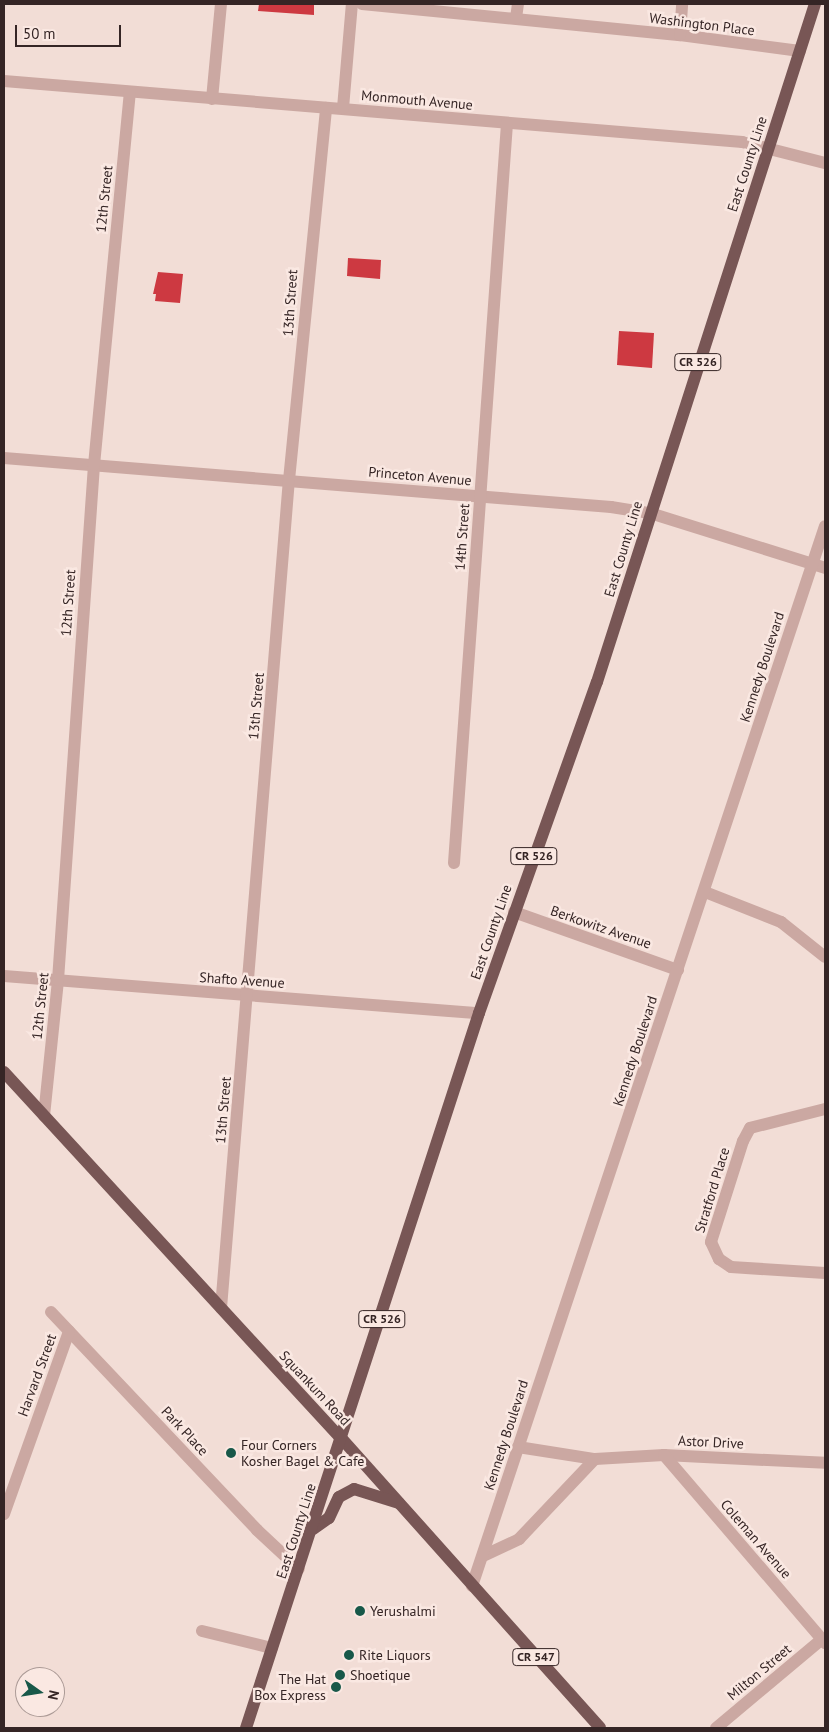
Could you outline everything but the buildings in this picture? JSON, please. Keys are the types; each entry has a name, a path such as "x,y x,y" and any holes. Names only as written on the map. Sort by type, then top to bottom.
{"main road":[{"name":"East County Line","path":"246,1728 300,1569 479,1013 597,682 815,4"},
{"name":"Squankum Road","path":"4,1072 342,1438 600,1728"},
{"path":"313,1529 329,1518 339,1497 354,1489 399,1503"}],"street":[{"path":"212,99 221,4"},
{"path":"343,108 352,4"},
{"name":"Washington Place","path":"362,4 680,35 800,51"},
{"path":"516,18 518,4"},
{"path":"680,35 682,4"},
{"name":"Monmouth Avenue","path":"4,82 343,108 742,142 825,163"},
{"name":"12th Street","path":"44,1116 58,980 94,465 130,93"},
{"name":"13th Street","path":"221,1308 289,480 326,108"},
{"name":"14th Street","path":"454,863 507,123"},
{"name":"Princeton Avenue","path":"4,458 610,507 650,513 825,568"},
{"name":"Kennedy Boulevard","path":"472,1586 705,892 825,526"},
{"path":"705,892 781,922 825,957"},
{"name":"Berkowitz Avenue","path":"514,912 678,970"},
{"name":"Shafto Avenue","path":"4,976 479,1013"},
{"name":"Stratford Place","path":"825,1109 750,1128 743,1141 711,1242 719,1259 731,1267 825,1273"},
{"name":"Park Place","path":"51,1312 258,1530 300,1569"},
{"name":"Harvard Street","path":"4,1514 69,1331"},
{"name":"Astor Drive","path":"518,1447 596,1459 664,1455 825,1463"},
{"name":"Coleman Avenue","path":"664,1455 824,1641"},
{"path":"483,1556 518,1539 596,1459"},
{"path":"202,1630 272,1648"},
{"name":"Milton Street","path":"716,1728 824,1641"}],"place":[{"name":"Four Corners Kosher Bagel & Cafe","path":"231,1453"},
{"name":"Yerushalmi","path":"360,1611"},
{"name":"Rite Liquors","path":"349,1655"},
{"name":"Shoetique","path":"340,1675"},
{"name":"The Hat Box Express","path":"336,1687"}]}
